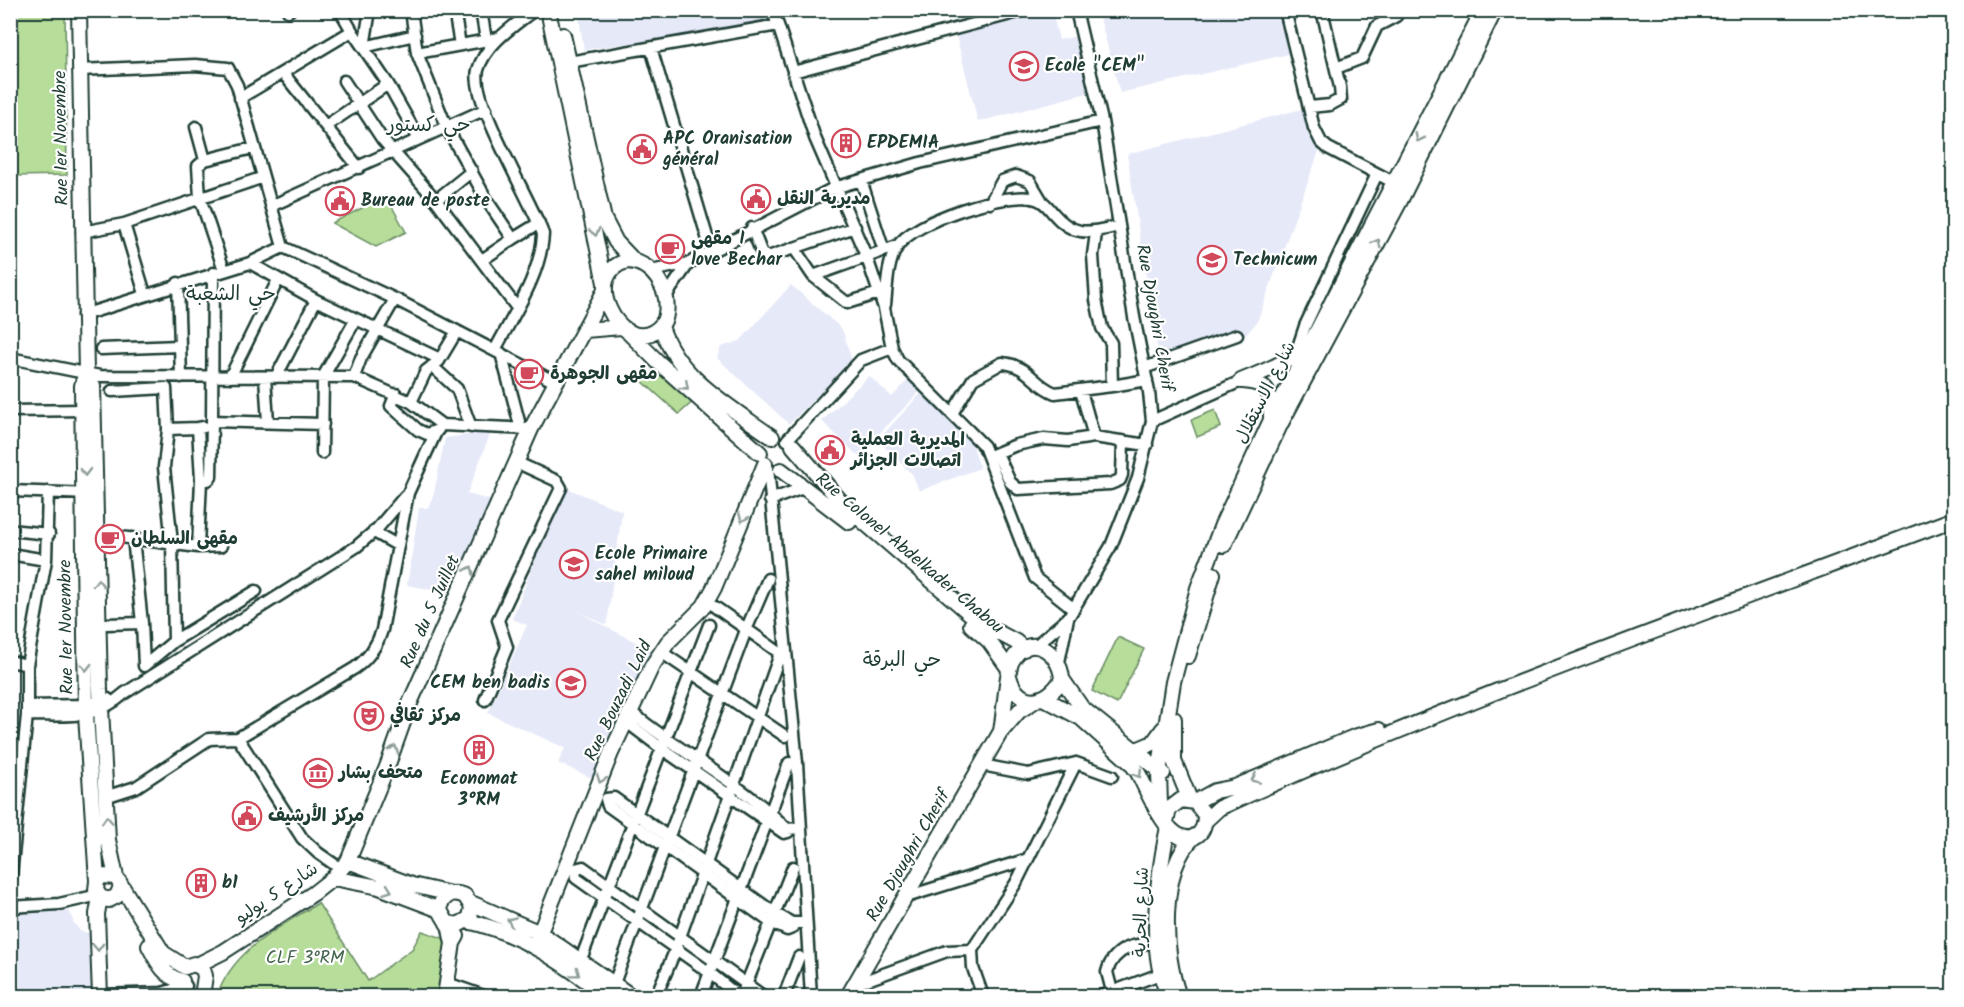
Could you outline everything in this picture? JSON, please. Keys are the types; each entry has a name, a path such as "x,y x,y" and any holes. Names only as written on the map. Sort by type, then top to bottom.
{"main road":[{"name":"Rue 1er Novembre","path":"79,10 83,315 86,372 82,386 91,494 97,534 101,706 109,849 118,886 163,953 194,979"},
{"path":"548,10 605,287 612,315 624,329"},
{"path":"558,10 604,219 616,242 634,261 659,280 666,296 667,311 661,326 650,334 624,329 585,330"},
{"name":"شارع الاستقلال","path":"1166,822 1160,805 1158,772 1164,728 1184,633 1224,519 1271,420 1483,10"},
{"name":"شارع الاستقلال","path":"1192,801 1180,780 1172,747 1177,705 1193,636 1227,535 1280,425 1400,201 1496,10"},
{"path":"555,382 585,330 614,266 634,261"},
{"path":"661,326 668,347 690,372 717,397 772,437 790,443 793,461 769,464 764,443 772,437"},
{"name":"Rue Colonel Abdelkader Chabou","path":"624,329 769,464 834,509 975,628 989,641 1009,673"},
{"path":"1241,381 1295,356 1318,332"},
{"name":"Rue 1er Novembre","path":"86,372 93,386 86,710 99,891 97,914 100,996"},
{"path":"1241,381 1259,382 1267,389 1271,403 1271,420"},
{"name":"Rue du 5 Juillet","path":"341,870 387,767 410,703 518,463 526,429 555,382"},
{"name":"Rue Colonel Abdelkader Chabou","path":"790,443 843,504 982,624 1029,648"},
{"name":"Rue Bouzadi Laid","path":"537,939 611,753 637,696 661,651 704,606 769,464"},
{"path":"1009,673 1015,690 1028,699 1040,699 1081,718 1121,753 1137,771 1166,822 1179,837 1196,836 1205,821 1219,807 1327,759 1448,710 1953,519"},
{"path":"1000,733 1012,660 1029,648 1049,650 1059,662 1062,679 1082,708 1158,772 1180,780"},
{"path":"1000,733 1019,711 1053,693 1062,679"},
{"path":"1166,822 1174,803 1192,801 1215,791 1235,787 1354,737 1448,710"},
{"path":"1134,751 1153,743 1164,728"},
{"name":"Rue Djoughri Cherif","path":"848,996 1000,733"},
{"path":"1192,801 1203,810 1205,821"},
{"name":"شارع الحرية","path":"1166,822 1158,942 1160,975 1169,996"},
{"name":"شارع الحرية","path":"1179,996 1167,952 1168,902 1179,861 1187,843 1196,836"},
{"path":"341,870 460,894 471,903 537,939 631,996"},
{"path":"341,870 440,910 447,923 453,944"},
{"name":"شارع 5 يوليو","path":"194,979 223,952 341,870"},
{"path":"106,875 118,886 109,900 99,891 106,875"},
{"path":"440,910 444,898 451,894"},
{"path":"446,990 453,944 472,911 471,903"},
{"path":"447,923 465,922 537,939 608,996"}],"street":[{"path":"339,10 388,84 419,139"},
{"path":"364,47 370,10"},
{"path":"411,10 417,53 447,128 488,202 513,239"},
{"path":"454,10 460,45"},
{"path":"481,10 486,40"},
{"path":"396,394 391,404 394,409 422,432 430,434 439,429 471,427 526,429 498,352 543,248 543,234 486,109 477,77 479,67 499,38 534,10"},
{"path":"772,10 834,188 855,227 867,258 884,308 892,348 898,360 994,454 1010,482 1018,489 1110,484 1120,480 1123,441"},
{"path":"793,72 1026,10"},
{"name":"Rue Djoughri Cherif","path":"1071,614 1111,546 1129,506 1152,421 1102,120 1076,10"},
{"path":"1298,10 1286,12 1314,128 1321,142 1328,148 1395,183"},
{"path":"1310,107 1330,105 1341,99 1322,10"},
{"path":"1336,68 1362,58 1377,26 1396,16 1395,10"},
{"path":"569,62 778,25"},
{"path":"240,98 352,31"},
{"path":"364,47 415,35"},
{"path":"417,53 499,38"},
{"path":"651,48 711,250"},
{"path":"79,70 212,65 228,68 232,73 240,98 261,178 283,247 395,299 555,382"},
{"path":"283,73 327,125 359,168"},
{"path":"344,81 393,152 436,200 517,308"},
{"path":"327,125 388,84"},
{"path":"271,206 486,109"},
{"path":"651,272 689,263 752,228 834,188 920,163 1102,120"},
{"path":"196,127 206,160"},
{"path":"201,480 208,480 211,477 213,377 219,271 200,198 198,166 206,160 253,148"},
{"path":"436,200 471,171"},
{"path":"1295,356 1305,326 1377,174"},
{"path":"990,203 1002,181 1016,176 1030,181 1042,201 1071,228 1096,233 1119,226"},
{"path":"82,232 124,224 261,178"},
{"path":"861,180 884,251"},
{"path":"884,308 891,260 897,246 910,233 925,225 990,203 1022,196 1042,201"},
{"path":"482,260 539,223"},
{"path":"124,224 145,294"},
{"path":"752,228 765,256 855,227"},
{"path":"1096,233 1093,255 1096,300 1102,328 1111,343 1112,386"},
{"path":"813,276 897,246"},
{"path":"83,315 178,283 250,263 283,247"},
{"path":"794,248 813,276 848,303 879,293"},
{"path":"250,263 278,280 436,362 457,389 471,427"},
{"path":"666,296 689,263"},
{"path":"230,377 278,280"},
{"path":"178,283 181,377"},
{"path":"354,377 361,358 395,299"},
{"path":"268,422 271,377 316,300"},
{"path":"322,453 323,377 356,319"},
{"path":"411,402 426,371 436,362 457,331"},
{"path":"1144,368 1237,335"},
{"path":"101,349 180,346"},
{"path":"790,443 861,360 892,348"},
{"path":"10,358 100,376 354,377 411,402 439,429"},
{"path":"953,412 973,379 983,371 1002,363 1027,371 1046,390 1055,393 1146,380"},
{"path":"1152,421 1241,381"},
{"path":"112,391 166,388 168,429 164,467 172,543 174,642"},
{"path":"1081,391 1095,437"},
{"path":"10,411 84,410"},
{"path":"168,429 198,428 212,423 323,424"},
{"path":"198,428 201,480 198,547"},
{"path":"105,797 136,787 209,739 237,738 368,658 382,630 408,493 439,429"},
{"path":"994,454 1016,445 1044,439 1068,441 1095,437 1147,445"},
{"path":"994,454 1035,578 1071,614"},
{"path":"485,700 507,647 498,620 561,488 557,481 518,463"},
{"path":"769,464 770,500 785,631 811,996"},
{"path":"770,500 803,488"},
{"path":"10,490 91,494"},
{"path":"10,885 27,711 27,665 46,560 48,492"},
{"path":"27,711 86,710 101,706 125,693 350,551 374,532 408,493"},
{"path":"10,531 48,534"},
{"path":"374,532 397,545"},
{"path":"97,534 198,547 221,546"},
{"path":"133,538 144,666 174,642 256,591"},
{"path":"10,554 46,560"},
{"path":"616,978 746,630 768,579"},
{"path":"656,996 675,951 776,669 779,654 715,607"},
{"path":"1029,648 1071,614"},
{"path":"1059,662 1071,614"},
{"path":"106,624 142,623"},
{"path":"583,954 689,672 709,625"},
{"path":"668,656 785,736"},
{"path":"10,661 27,665"},
{"path":"237,738 302,838 318,854 341,870"},
{"path":"662,744 787,829 800,828"},
{"path":"701,996 789,763"},
{"path":"983,996 973,968 972,950 1016,883 1076,763"},
{"path":"982,765 1028,774 1076,763 1112,776"},
{"path":"634,818 740,892 787,930 792,928 792,923 806,923"},
{"path":"906,897 1028,859"},
{"path":"741,993 714,961 608,888 583,867 575,869 576,878 675,951 741,993 763,996"},
{"path":"741,993 793,867"},
{"path":"10,907 59,904 99,891"},
{"path":"1158,942 1138,944 1118,952 1107,972 1106,994 1160,975"},
{"path":"856,984 947,951 972,950"},
{"path":"784,996 799,957"},
{"path":"100,996 162,993 194,979"},
{"path":"446,990 484,996"}],"shaded area":[{"path":"578,11 765,11 769,22 584,50"},
{"name":"Ecole \"CEM\"","path":"1052,11 1059,40 1077,36 1091,92 978,122 956,35"},
{"path":"1098,11 1282,11 1293,53 1120,93"},
{"name":"Technicum","path":"1306,108 1319,151 1257,322 1247,333 1167,363 1159,360 1127,154"},
{"path":"791,285 842,329 852,361 789,424 717,358 721,347 740,341"},
{"path":"913,375 925,386 858,456 822,421 869,376 892,397"},
{"path":"926,388 971,440 980,468 919,491 913,475 878,440"},
{"path":"491,432 467,494 493,501 451,593 407,585 419,508 428,508 434,493 445,438"},
{"name":"CEM ben badis","path":"564,487 622,511 607,625 573,609 656,653 594,779 558,763 565,748 488,713 527,625 512,619"},
{"path":"16,911 69,911 80,931 92,934 93,996 11,996 11,955"}],"green space":[{"path":"10,11 65,11 67,175 11,176"},
{"path":"386,196 406,232 376,247 332,223"},
{"path":"661,365 698,397 679,414 641,380"},
{"path":"1215,410 1221,427 1197,437 1191,420"},
{"path":"1118,637 1144,649 1117,704 1092,691"},
{"path":"11,724 23,726 11,844"},
{"name":"CLF 3°RM","path":"318,903 368,981 412,949 422,931 446,939 448,945 440,996 217,996 234,965 259,941"}],"place":[{"name":"Ecole \"CEM\"","path":"1024,66"},
{"name":"EPDEMIA","path":"846,143"},
{"name":"APC Oranisation général","path":"642,149"},
{"name":"مديرية النقل","path":"756,199"},
{"name":"Bureau de poste","path":"340,201"},
{"name":"مقهى I love Bechar","path":"670,249"},
{"name":"Technicum","path":"1212,260"},
{"name":"مقهى الجوهرة","path":"529,374"},
{"name":"المديرية العملية اتصالات الجزائر","path":"830,450"},
{"name":"مقهى السلطان","path":"110,539"},
{"name":"Ecole Primaire sahel miloud","path":"574,564"},
{"name":"CEM ben badis","path":"571,683"},
{"name":"مركز ثقافي","path":"369,716"},
{"name":"Economat 3°RM","path":"479,750"},
{"name":"متحف بشار","path":"318,773"},
{"name":"مركز الأرشيف","path":"247,816"},
{"name":"b1","path":"201,883"}],"district":[{"name":"حي كستور","path":"429,126"},
{"name":"حي الشعبة","path":"231,295"},
{"name":"حي البرقة","path":"902,661"}]}
